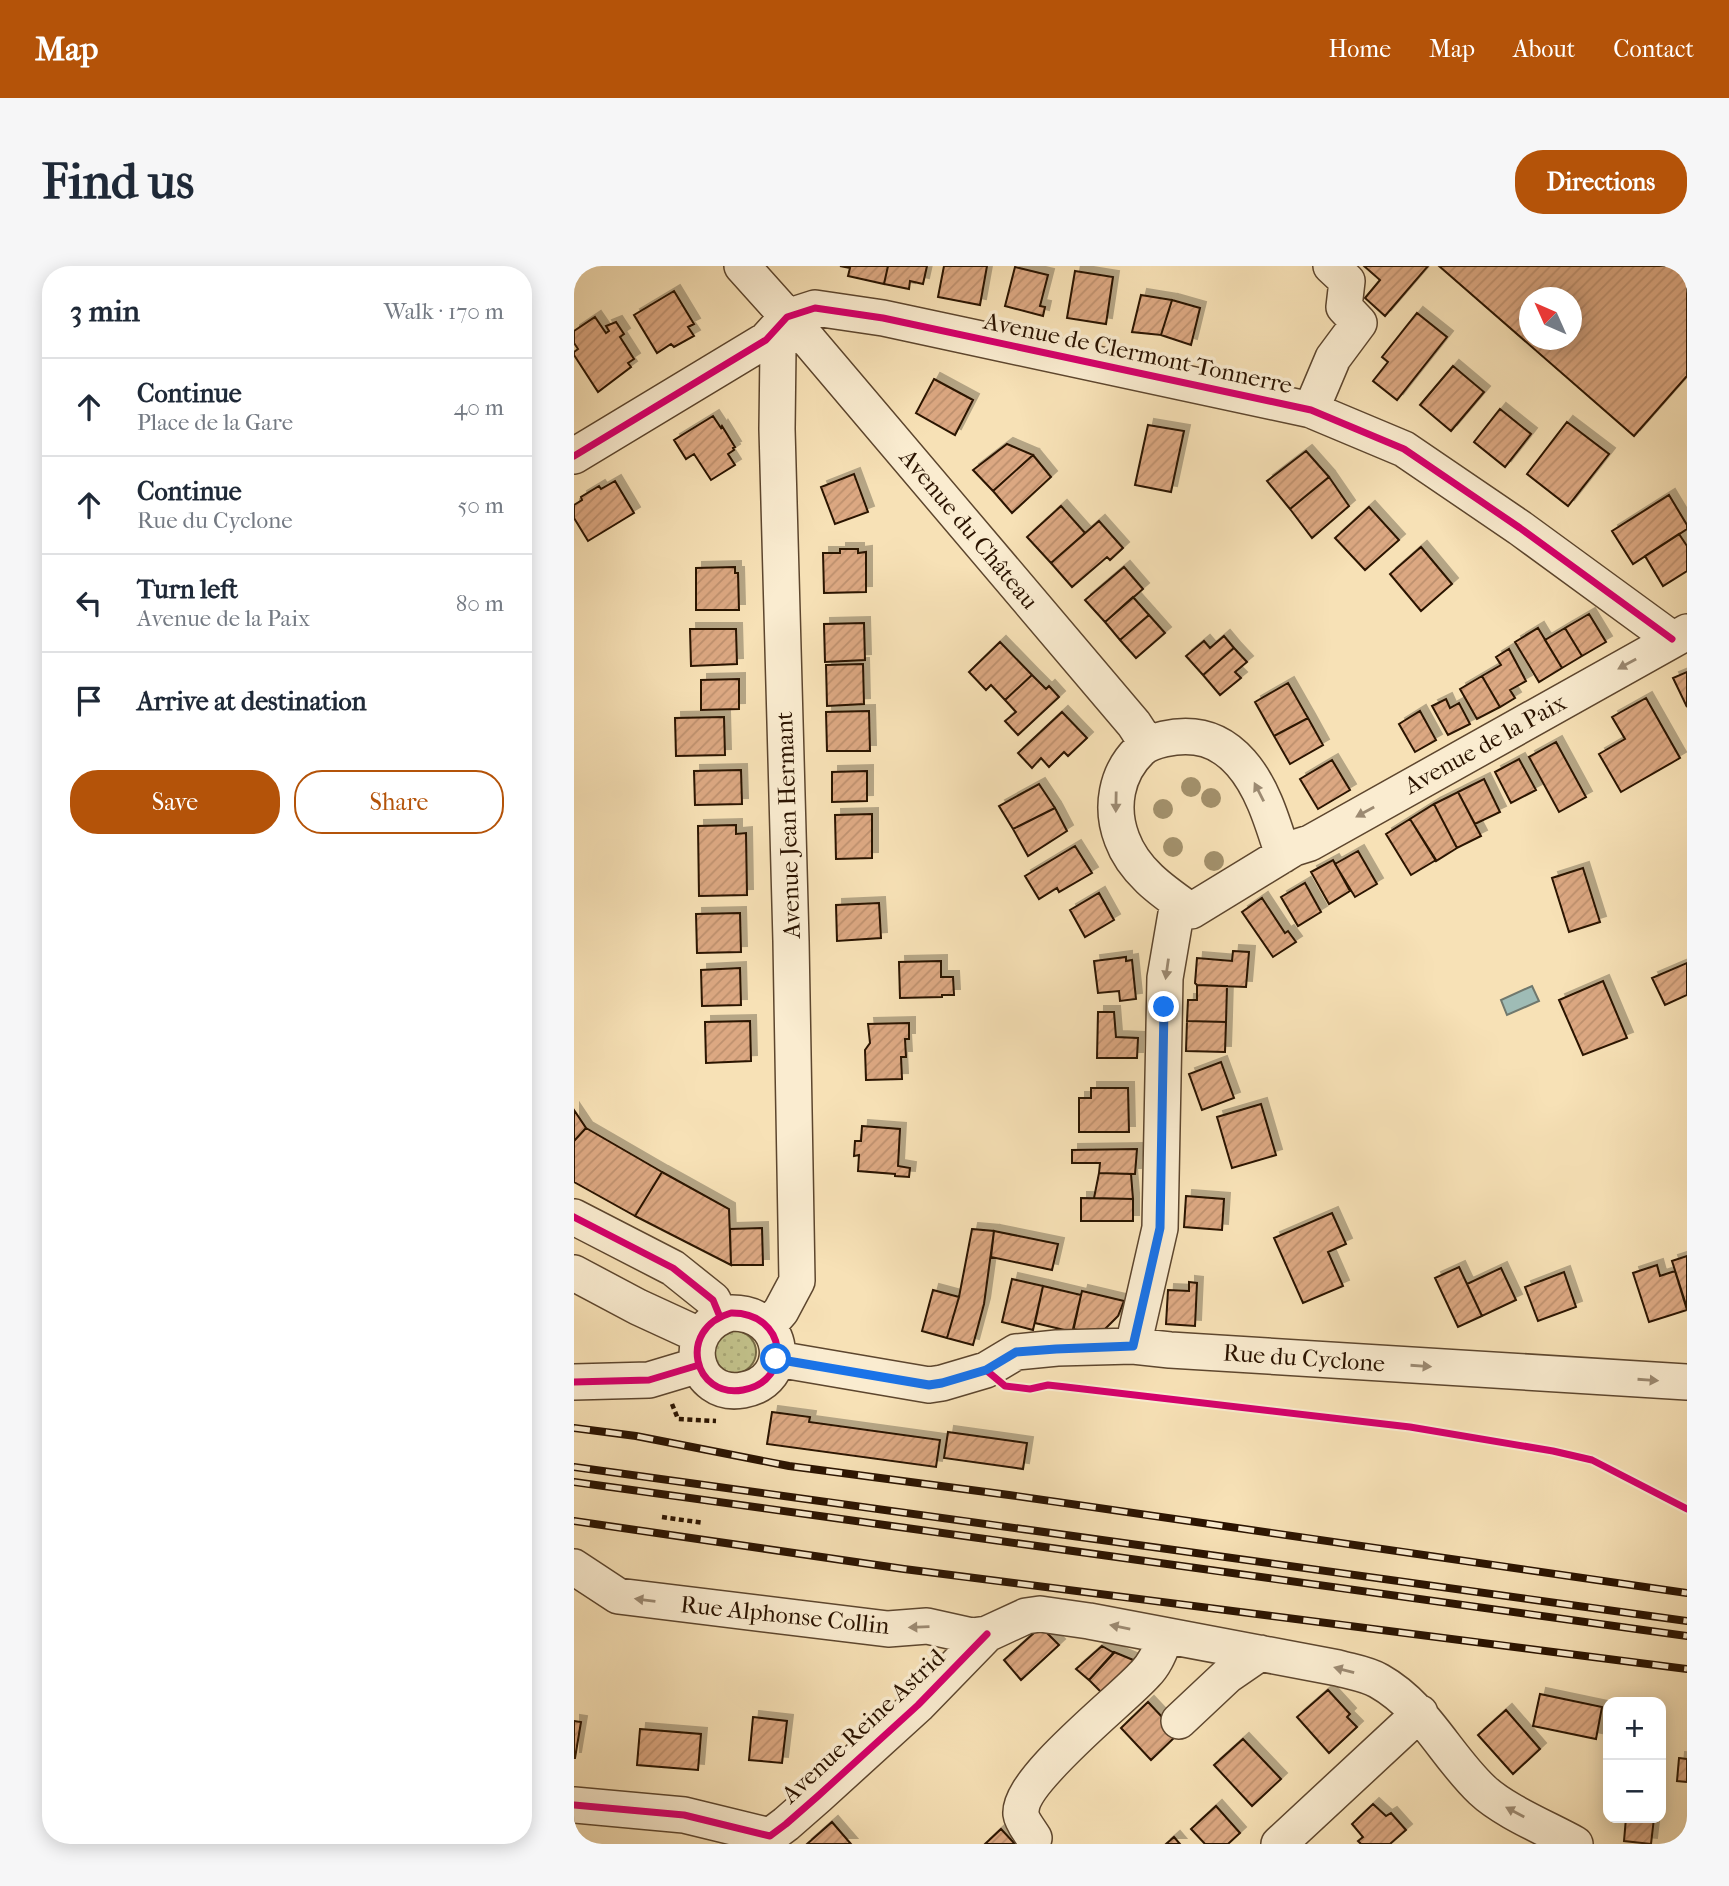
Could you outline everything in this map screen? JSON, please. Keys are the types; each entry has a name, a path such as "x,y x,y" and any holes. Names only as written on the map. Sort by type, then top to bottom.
{"street":[{"name":"Avenue du Château","path":"742,266 1125,713 1147,744"},
{"path":"1311,410 1333,358 1359,323 1344,307 1348,281 1331,266"},
{"name":"Avenue de Clermont Tonnerre","path":"787,317 815,308 883,318 1311,410 1404,449 1679,635"},
{"path":"574,456 766,340 787,317"},
{"name":"Avenue Jean Hermant","path":"768,1326 797,1281 777,429 778,349 787,317"},
{"name":"Avenue de la Paix","path":"1283,855 1310,843 1679,635"},
{"path":"1180,736 1196,736 1213,742 1230,752 1249,773 1261,795 1283,855 1191,911 1152,883 1122,840 1116,818 1116,791 1126,766 1147,744 1180,736"},
{"path":"1133,1346 1160,1228 1165,978 1178,902"},
{"path":"574,1217 673,1268 713,1300 706,1339 707,1379 721,1388 741,1391 758,1385 771,1374 776,1359 777,1340 768,1326 757,1318 744,1313 732,1313 706,1339 649,1380 574,1382"},
{"path":"574,1273 706,1339"},
{"name":"Rue du Cyclone","path":"776,1359 929,1385 986,1370 1016,1352 1133,1346 1687,1382"},
{"name":"Rue Alphonse Collin","path":"574,1567 618,1596 888,1629 927,1626 972,1636 987,1634 1026,1616 1040,1614 1259,1653 1367,1676 1380,1682 1420,1713 1482,1790 1497,1802 1575,1844"},
{"name":"Avenue Reine Astrid","path":"767,1840 918,1705 987,1634"},
{"path":"1034,1838 1021,1812 1034,1786 1070,1743 1145,1675 1156,1660 1166,1636"},
{"path":"1179,1721 1228,1675 1259,1653"},
{"path":"1279,1844 1420,1713"},
{"path":"574,1805 684,1815 767,1840"}],"path":[{"path":"671,1404 678,1419 717,1422"},
{"path":"662,1517 704,1523"}],"shaded area":[{"path":"735,1331 750,1337 756,1352 750,1367 735,1373 720,1367 714,1352 720,1337"}],"water":[{"path":"1532,986 1539,1001 1507,1015 1501,1000"}],"building":[{"path":"840,266 888,266 884,284 848,276 850,268"},
{"path":"888,266 927,266 923,284 910,281 909,289 884,284"},
{"path":"944,266 987,266 980,305 938,297"},
{"path":"1364,266 1428,266 1385,316 1365,298 1380,280"},
{"path":"1439,266 1687,266 1687,376 1634,436 1535,350 1582,350 1582,287 1519,287 1519,336"},
{"path":"1015,267 1048,275 1040,306 1045,307 1043,316 1005,306"},
{"path":"1075,271 1113,277 1106,324 1067,318"},
{"path":"674,291 694,324 688,327 694,336 674,347 671,344 657,353 634,315"},
{"path":"1141,295 1172,300 1161,335 1132,332"},
{"path":"1172,300 1200,308 1191,345 1161,335"},
{"path":"1417,313 1447,337 1397,400 1373,381 1388,362 1382,357"},
{"path":"595,317 606,333 609,331 606,326 616,322 624,334 620,337 634,359 628,363 631,367 598,392 574,355 578,349 574,343 574,331"},
{"path":"1453,366 1484,392 1451,431 1420,405"},
{"path":"934,379 973,400 955,435 916,413"},
{"path":"1500,409 1531,434 1505,467 1474,442"},
{"path":"713,416 735,447 728,454 735,465 711,480 694,454 686,459 674,440"},
{"path":"1567,422 1609,454 1568,506 1527,474"},
{"path":"1148,425 1184,431 1171,492 1135,485"},
{"path":"1007,444 1033,455 993,491 973,470"},
{"path":"1306,451 1329,477 1290,509 1267,481"},
{"path":"1033,455 1051,477 1012,513 993,491"},
{"path":"854,474 868,512 835,524 821,487"},
{"path":"1329,477 1349,506 1312,538 1290,509"},
{"path":"615,481 634,513 588,541 574,518 574,505 582,500 581,497 599,486 601,489"},
{"path":"1669,495 1687,529 1633,564 1612,531"},
{"path":"1061,506 1085,533 1051,563 1027,537"},
{"path":"1369,507 1399,540 1365,570 1335,538"},
{"path":"1099,521 1123,548 1110,560 1107,557 1072,587 1051,563"},
{"path":"1679,534 1687,546 1687,571 1663,586 1645,556"},
{"path":"1421,547 1452,584 1421,611 1390,574"},
{"path":"840,549 866,552 866,592 824,593 823,553 840,553"},
{"path":"735,567 735,573 738,573 739,610 696,610 696,568"},
{"path":"1124,567 1143,589 1105,622 1085,600"},
{"path":"1133,597 1149,615 1120,640 1105,622"},
{"path":"1589,614 1606,642 1582,656 1565,628"},
{"path":"1149,615 1165,633 1136,658 1120,640"},
{"path":"864,623 865,660 825,662 824,624"},
{"path":"1538,628 1562,668 1539,682 1515,642"},
{"path":"1565,628 1582,656 1562,668 1545,640"},
{"path":"690,629 736,629 737,664 691,666"},
{"path":"1224,636 1234,648 1203,675 1186,656 1204,641 1210,648"},
{"path":"1000,642 1032,675 1005,700 991,685 986,690 969,672"},
{"path":"1234,648 1247,662 1235,672 1241,678 1220,695 1203,675"},
{"path":"1509,649 1526,681 1510,690 1515,698 1500,707 1482,676 1501,665 1496,657"},
{"path":"863,664 864,704 827,706 826,665"},
{"path":"1687,672 1687,707 1673,678"},
{"path":"1032,675 1046,689 1049,686 1059,697 1018,735 1005,721 1016,712 1005,700"},
{"path":"1482,676 1500,707 1477,719 1460,689"},
{"path":"739,679 739,709 701,710 701,680"},
{"path":"1288,683 1308,718 1274,736 1255,702"},
{"path":"1646,698 1680,758 1621,792 1599,754 1625,739 1612,717"},
{"path":"1446,699 1450,708 1459,703 1470,724 1448,735 1432,706"},
{"path":"869,711 870,751 827,751 826,712"},
{"path":"1420,711 1436,740 1415,752 1399,724"},
{"path":"1062,712 1087,738 1068,756 1064,752 1049,767 1041,758 1032,768 1018,753"},
{"path":"724,717 725,755 676,756 675,718"},
{"path":"1308,718 1323,745 1290,764 1274,736"},
{"path":"1556,742 1586,797 1559,812 1529,757"},
{"path":"1519,759 1536,790 1511,803 1495,772"},
{"path":"1332,760 1350,790 1318,809 1300,779"},
{"path":"741,770 742,804 695,805 694,771"},
{"path":"867,771 867,801 832,802 832,772"},
{"path":"1484,779 1500,812 1475,824 1458,792"},
{"path":"1039,784 1055,808 1013,829 999,806"},
{"path":"1458,792 1481,836 1457,848 1434,804"},
{"path":"1434,804 1457,848 1436,861 1410,819"},
{"path":"1055,808 1067,831 1028,856 1013,829"},
{"path":"872,814 872,858 836,859 835,815"},
{"path":"1410,819 1436,860 1411,875 1386,834"},
{"path":"736,825 736,834 746,833 747,895 699,896 698,826"},
{"path":"1075,846 1092,873 1059,892 1057,888 1039,899 1025,876"},
{"path":"1358,851 1377,884 1355,897 1335,864"},
{"path":"1333,860 1350,891 1329,904 1311,872"},
{"path":"1583,868 1600,922 1569,932 1552,878"},
{"path":"1305,883 1321,912 1298,926 1281,897"},
{"path":"1099,893 1114,920 1085,937 1070,910"},
{"path":"1262,898 1285,933 1288,931 1296,942 1273,957 1242,912"},
{"path":"879,903 881,938 837,941 836,905"},
{"path":"740,913 741,952 697,953 696,914"},
{"path":"1233,951 1249,952 1246,987 1195,983 1197,958 1232,961"},
{"path":"1126,957 1126,961 1132,960 1136,999 1120,1001 1119,991 1098,993 1094,961"},
{"path":"941,961 941,977 953,977 954,995 900,998 899,962"},
{"path":"1687,963 1687,995 1665,1005 1652,978"},
{"path":"740,968 741,1005 702,1006 701,970"},
{"path":"1603,981 1627,1038 1583,1055 1559,1000"},
{"path":"1197,985 1227,986 1226,1022 1187,1021 1188,1000 1197,1000"},
{"path":"1098,1012 1114,1012 1116,1037 1138,1038 1137,1058 1097,1058"},
{"path":"750,1021 751,1061 706,1063 705,1022"},
{"path":"1187,1021 1226,1022 1225,1052 1186,1051"},
{"path":"909,1023 909,1039 905,1039 906,1057 901,1057 902,1079 866,1080 865,1050 870,1043 868,1024"},
{"path":"1221,1062 1234,1098 1202,1110 1189,1074"},
{"path":"1091,1088 1128,1088 1129,1132 1079,1132 1079,1098 1091,1098"},
{"path":"1261,1104 1276,1155 1232,1168 1217,1117"},
{"path":"574,1110 586,1128 574,1141"},
{"path":"862,1126 900,1129 898,1166 910,1168 909,1177 858,1171 859,1155 854,1156 855,1141 861,1141"},
{"path":"586,1128 662,1172 635,1216 574,1182 574,1141"},
{"path":"1137,1149 1135,1174 1099,1173 1100,1163 1072,1163 1072,1150"},
{"path":"662,1172 729,1209 731,1265 635,1216"},
{"path":"1099,1173 1131,1174 1133,1199 1094,1198"},
{"path":"1186,1196 1224,1199 1222,1230 1184,1227"},
{"path":"1081,1198 1133,1199 1133,1221 1081,1221"},
{"path":"1332,1213 1346,1244 1328,1252 1343,1286 1303,1303 1274,1238"},
{"path":"762,1228 763,1265 731,1265 730,1229"},
{"path":"972,1229 994,1231 984,1304 973,1345 947,1338 959,1297"},
{"path":"994,1231 1058,1244 1052,1270 991,1257"},
{"path":"1687,1256 1687,1308 1672,1261"},
{"path":"1657,1265 1660,1276 1675,1271 1687,1310 1649,1322 1633,1273"},
{"path":"1459,1267 1482,1316 1458,1327 1435,1278"},
{"path":"1501,1268 1516,1300 1482,1316 1467,1284"},
{"path":"1564,1272 1576,1307 1538,1321 1525,1287"},
{"path":"1012,1279 1043,1286 1033,1330 1002,1322"},
{"path":"1189,1282 1197,1283 1195,1326 1166,1324 1168,1290 1189,1291"},
{"path":"1043,1286 1081,1295 1073,1332 1035,1323"},
{"path":"933,1290 959,1297 947,1338 922,1331"},
{"path":"1082,1291 1124,1301 1118,1316 1105,1329 1088,1333 1073,1329"},
{"path":"772,1412 810,1417 809,1422 940,1440 936,1467 767,1444"},
{"path":"948,1432 1027,1443 1023,1469 944,1458"},
{"path":"1044,1630 1059,1645 1021,1680 1004,1660 1035,1632"},
{"path":"1102,1646 1114,1653 1089,1680 1076,1669"},
{"path":"1114,1652 1138,1662 1106,1697 1089,1680"},
{"path":"1328,1690 1350,1714 1347,1717 1357,1727 1329,1753 1297,1717"},
{"path":"1540,1694 1602,1707 1596,1739 1533,1726"},
{"path":"1148,1702 1178,1734 1151,1760 1121,1728"},
{"path":"1506,1710 1540,1749 1513,1774 1478,1735"},
{"path":"753,1717 787,1721 782,1763 749,1760"},
{"path":"574,1721 581,1722 575,1758 574,1758"},
{"path":"640,1729 701,1734 698,1770 637,1765"},
{"path":"1243,1739 1281,1779 1252,1806 1214,1765"},
{"path":"1679,1758 1687,1759 1687,1782 1677,1781"},
{"path":"1373,1804 1386,1816 1391,1813 1406,1830 1390,1844 1361,1844 1358,1841 1363,1837 1352,1824"},
{"path":"1216,1806 1240,1833 1228,1844 1205,1844 1191,1829"},
{"path":"832,1822 851,1844 807,1844"},
{"path":"1626,1823 1653,1823 1651,1844 1624,1841"},
{"path":"1001,1829 1015,1844 985,1844"},
{"path":"1174,1837 1180,1844 1166,1844"}],"railway":[{"path":"574,1428 636,1436 789,1466 1687,1593"},
{"path":"574,1467 1687,1621"},
{"path":"574,1482 1687,1636"},
{"path":"574,1521 904,1569 1687,1669"}],"cycle path":[{"path":"574,456 766,340 787,317 815,308 883,318 1311,410 1404,449 1520,528 1672,639"},
{"path":"574,1217 673,1268 713,1300 720,1317"},
{"path":"731,1313 750,1316 764,1323 773,1335 777,1348 771,1374 759,1384 743,1390 726,1390 713,1384 703,1374 698,1361 698,1347 703,1333 714,1321 731,1313"},
{"path":"777,1359 929,1385 986,1370 1005,1386 1030,1389 1048,1385 1410,1427 1592,1460 1687,1509"},
{"path":"574,1382 649,1380 699,1365"},
{"path":"574,1805 684,1815 770,1836 918,1705 987,1634"}],"route":[{"path":"776,1359 929,1385 986,1370 1016,1352 1133,1346 1160,1228 1164,1007"}]}
